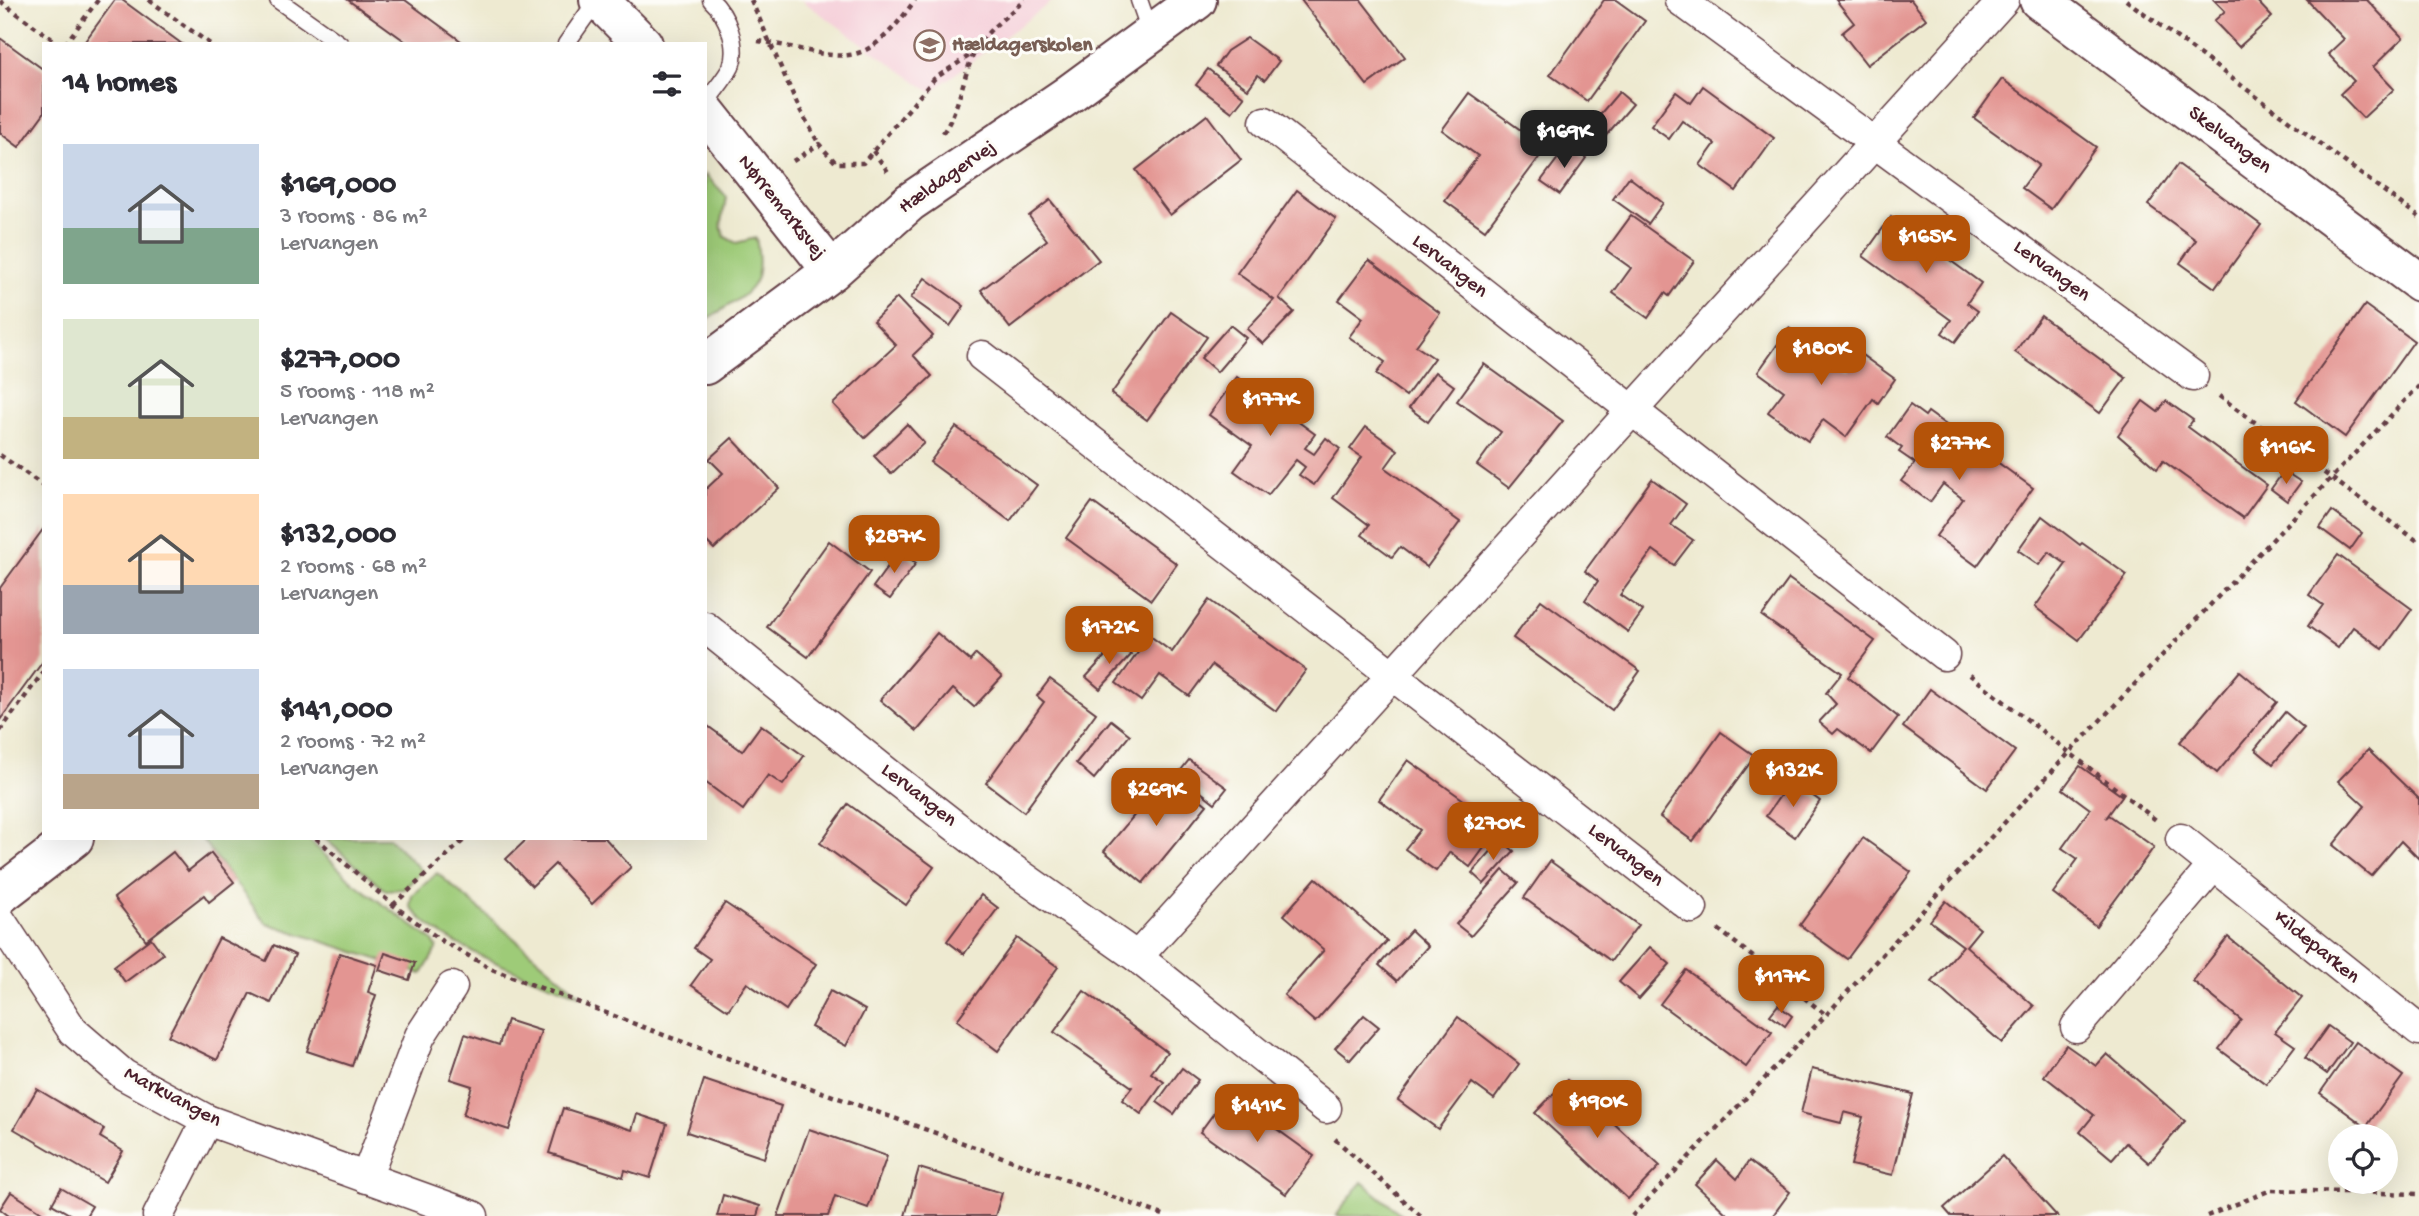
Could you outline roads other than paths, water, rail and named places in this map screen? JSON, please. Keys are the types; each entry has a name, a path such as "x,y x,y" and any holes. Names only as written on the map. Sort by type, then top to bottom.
{"street":[{"path":"598,0 641,42"},
{"name":"Hældagervej","path":"707,364 832,271 910,202 1145,17 1197,0"},
{"name":"Lervangen","path":"1680,0 2193,376"},
{"path":"1137,957 2004,0"},
{"name":"Skelvangen","path":"2039,0 2419,282"},
{"name":"Nørremarksvej","path":"707,114 832,271"},
{"name":"Lervangen","path":"1265,122 1944,655"},
{"name":"Lervangen","path":"982,356 1692,908"},
{"name":"Lervangen","path":"707,629 995,857 1137,957 1326,1108"},
{"name":"Kildeparken","path":"2181,839 2419,1030"},
{"path":"0,895 71,840"},
{"path":"2076,1027 2214,865"},
{"name":"Markvangen","path":"0,920 73,1031 124,1075 206,1120 473,1216"},
{"path":"366,1178 420,1035 452,987"},
{"path":"158,1216 206,1120"}],"lane":[{"path":"278,0 337,42"},
{"path":"567,42 598,0"},
{"path":"707,101 731,66 733,37 711,0"}],"place":[{"name":"Hældagerskolen","path":"929,46"}]}
